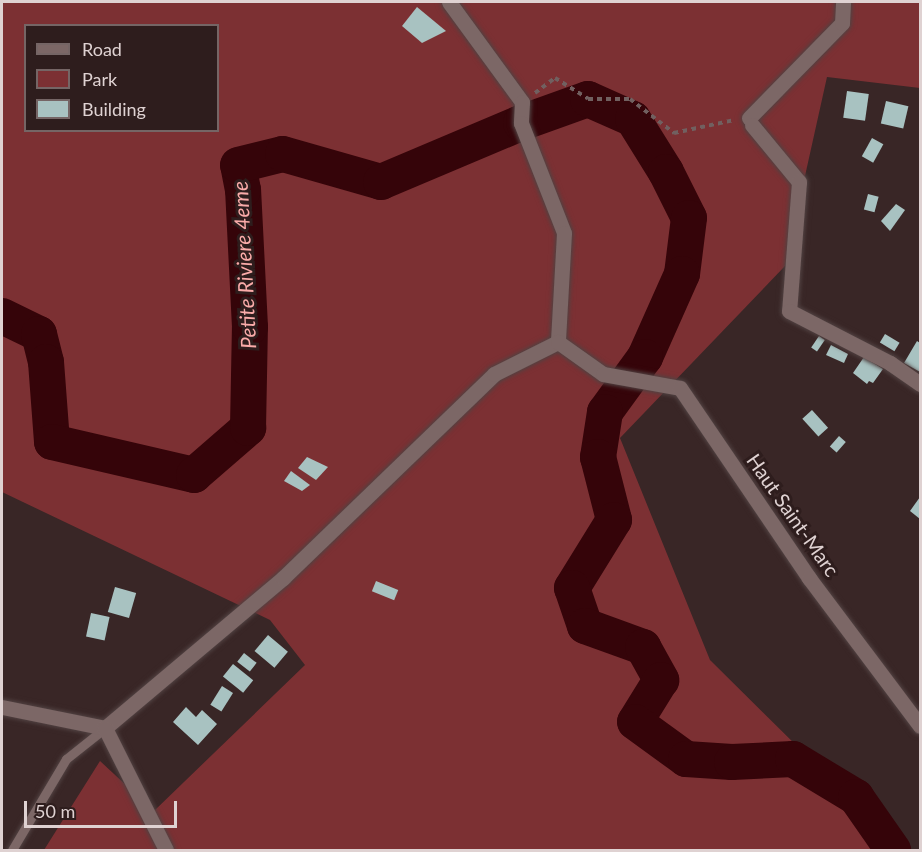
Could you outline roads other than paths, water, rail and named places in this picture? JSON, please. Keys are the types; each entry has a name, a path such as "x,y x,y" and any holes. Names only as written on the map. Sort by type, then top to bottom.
{"street":[{"path":"105,728 283,578 494,374 558,342 564,233 521,123 522,102 449,2"},
{"path":"843,2 842,23 750,121 799,182 789,311 890,363 921,384"},
{"name":"Haut Saint-Marc","path":"558,342 603,374 680,388 809,578 921,726"},
{"path":"2,707 105,728"},
{"path":"105,728 166,850"}],"lane":[{"path":"12,850 66,759 105,728"}],"waterway":[{"name":"Petite Riviere 4eme","path":"2,316 39,334 46,362 52,442 194,475 248,428 250,327 243,190 238,165 283,154 381,182 521,123 588,99 633,119 666,172 689,218 682,274 645,357 605,412 598,457 614,520 572,588 585,626 643,647 661,680 635,722 686,759 732,762 793,759 856,797 893,850"}]}
